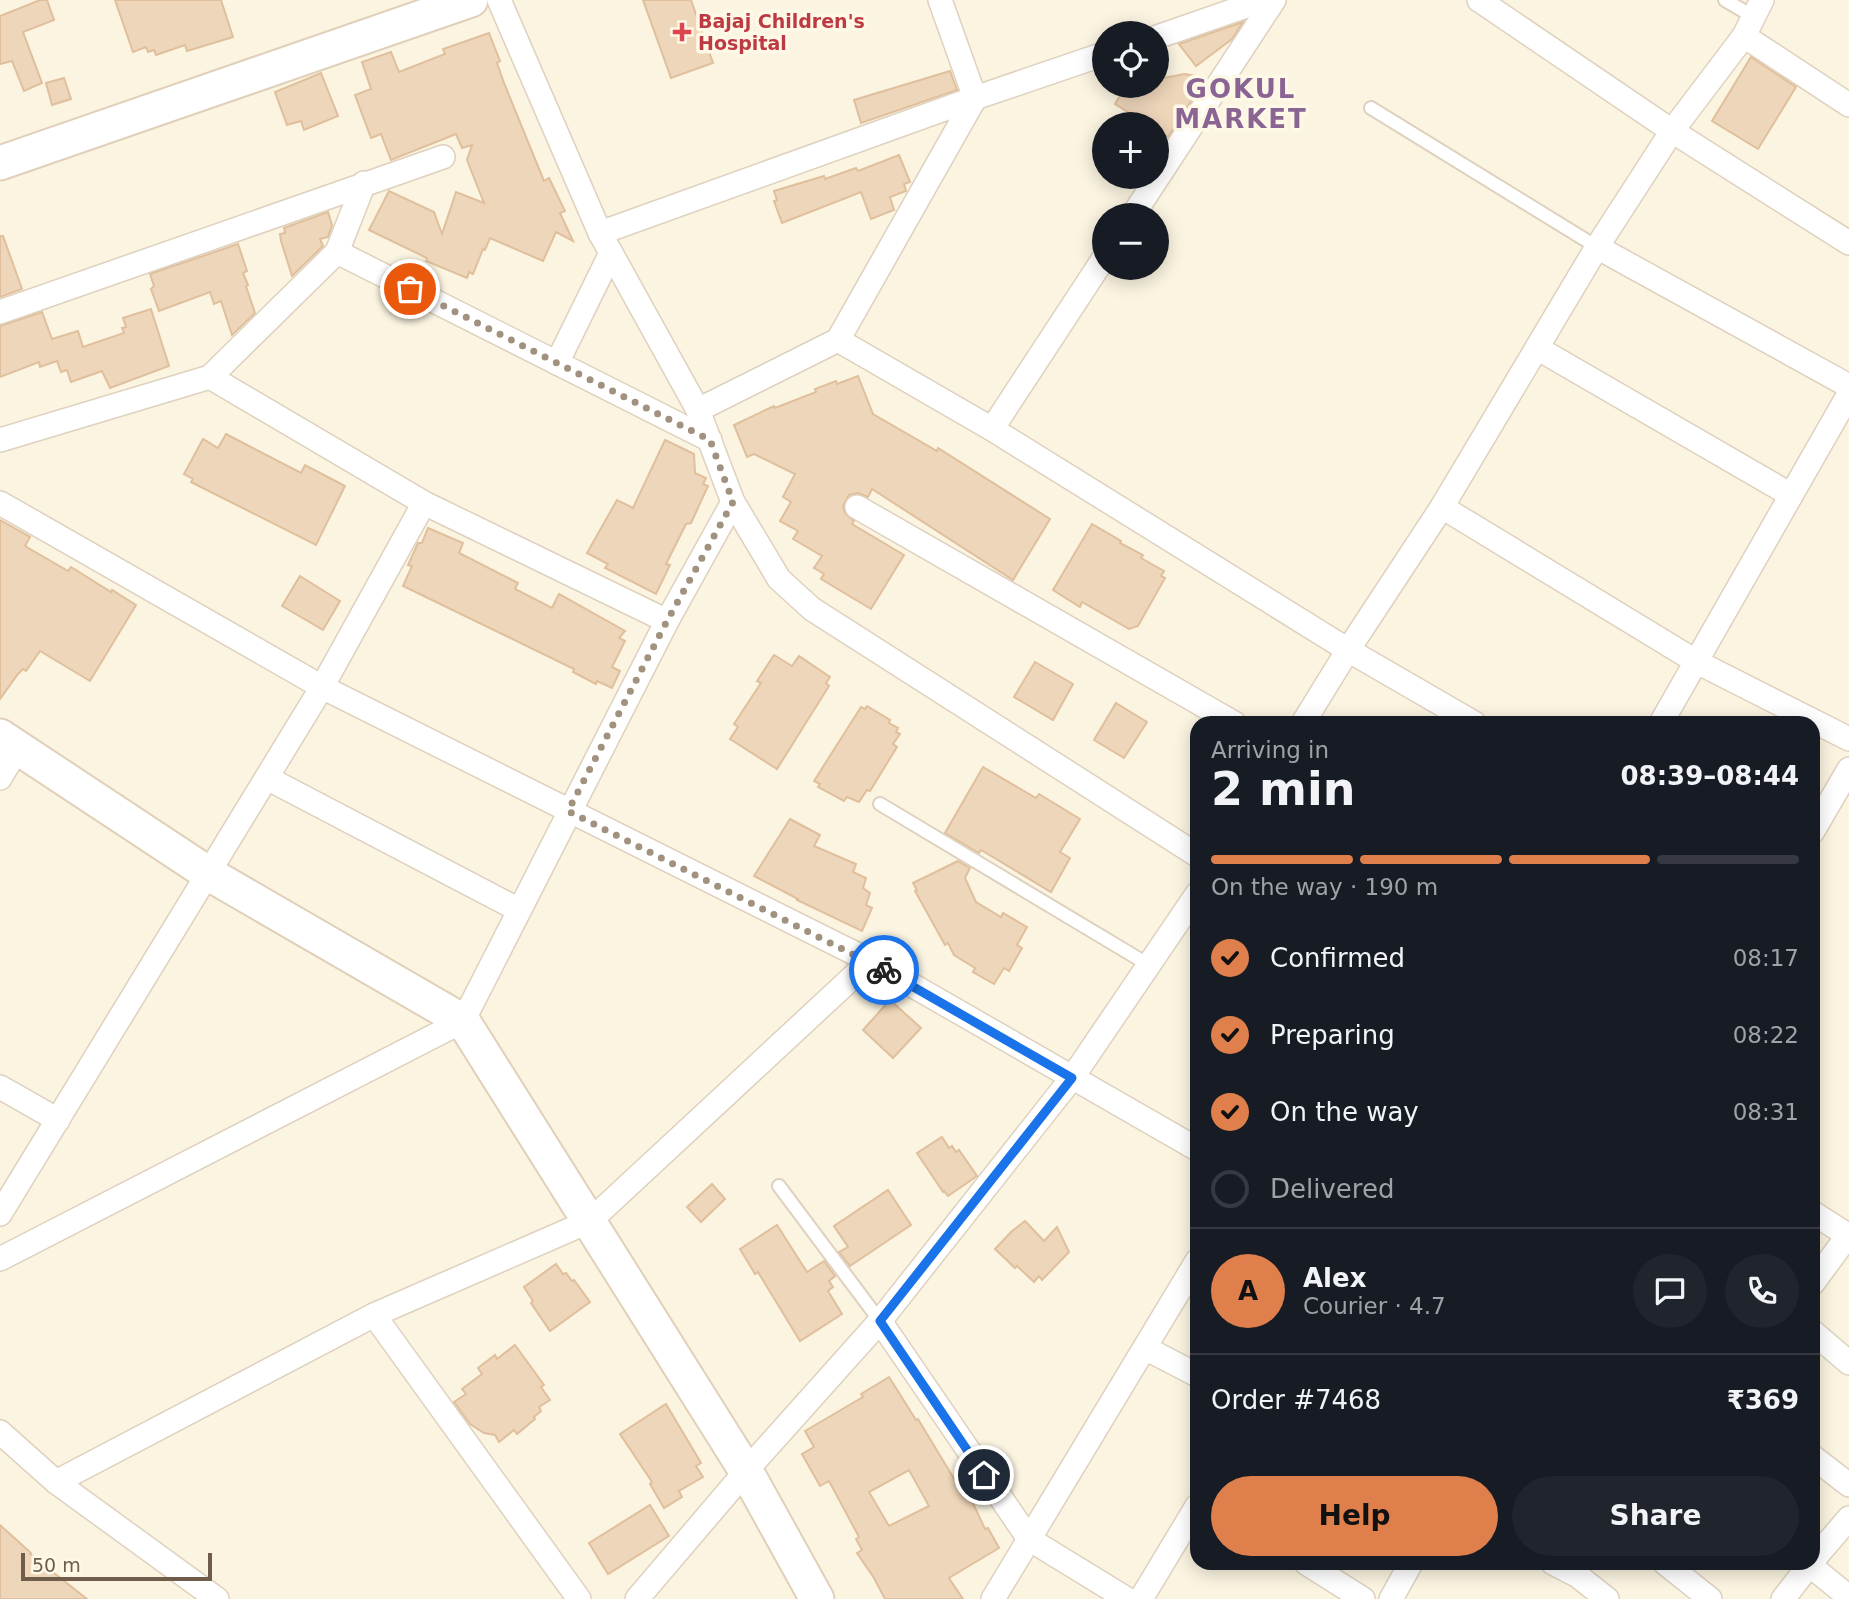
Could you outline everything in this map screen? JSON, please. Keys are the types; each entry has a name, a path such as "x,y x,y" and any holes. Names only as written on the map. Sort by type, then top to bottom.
{"street":[{"path":"0,163 471,0"},
{"path":"499,0 606,243 698,410 733,502 779,579 812,609 1190,851"},
{"path":"698,410 838,340 975,98 940,0"},
{"path":"1169,33 1264,0"},
{"path":"1141,203 1274,0"},
{"path":"1479,0 1672,131 1849,243"},
{"path":"1307,716 1442,507 1597,247 1672,131 1753,18 1849,105"},
{"path":"557,363 606,243 975,98 1092,58"},
{"path":"0,312 443,157"},
{"path":"0,440 210,377 337,252 364,183"},
{"path":"1597,247 1849,386"},
{"path":"337,252 710,440"},
{"path":"992,429 1092,276"},
{"path":"838,340 992,429 1348,650 1462,716"},
{"path":"1537,348 1791,495"},
{"path":"210,377 424,502 667,621"},
{"path":"1665,716 1849,394"},
{"path":"0,1214 322,687 424,502"},
{"path":"0,1259 463,1020 667,621 733,502"},
{"path":"0,503 322,687 870,961 1190,1145"},
{"path":"857,507 1222,716"},
{"path":"1442,507 1697,662 1804,716"},
{"path":"1820,724 1849,739"},
{"path":"0,778 9,742 209,874 463,1020 746,1471 817,1599"},
{"path":"1820,819 1849,769"},
{"path":"267,778 519,909"},
{"path":"637,1599 746,1471 880,1321 1072,1078 1190,904"},
{"path":"56,1482 374,1315 590,1221 870,961"},
{"path":"0,1087 58,1120"},
{"path":"1820,1217 1849,1235 1820,1274"},
{"path":"993,1599 1190,1273"},
{"path":"374,1315 579,1599"},
{"path":"880,1321 1029,1539 1126,1599"},
{"path":"1820,1338 1849,1363"},
{"path":"1145,1348 1190,1371"},
{"path":"0,1432 56,1482 217,1599"},
{"path":"1820,1462 1849,1485"},
{"path":"1141,1599 1190,1518"},
{"path":"1820,1551 1849,1518"},
{"path":"1317,1570 1363,1599"},
{"path":"1391,1599 1407,1570"},
{"path":"1584,1570 1607,1599"},
{"path":"1674,1570 1710,1599"},
{"path":"1783,1599 1805,1570"},
{"path":"1818,1570 1849,1597"}],"lane":[{"path":"1725,0 1753,18"},
{"path":"1371,108 1597,247"},
{"path":"880,804 1149,965"},
{"path":"779,1185 880,1321"}],"building":[{"path":"40,0 47,0 54,20 23,32 42,83 24,91 12,61 0,64 0,16"},
{"path":"115,0 221,0 233,37 187,51 185,45 156,55 154,50 148,52 146,47 133,52"},
{"path":"643,0 691,0 713,63 671,78"},
{"path":"1243,22 1232,39 1196,66 1179,44"},
{"path":"489,33 500,61 497,63 504,83 544,181 549,178 565,211 560,213 573,241 556,232 543,261 490,238 473,274 469,272 467,278 426,261 427,258 369,230 389,191 434,212 442,234 456,192 484,203 467,160 472,145 462,148 456,134 391,160 381,134 371,138 355,95 371,89 362,62 391,52 399,72 445,54 443,49"},
{"path":"1751,57 1796,87 1758,149 1712,121"},
{"path":"950,71 957,90 861,123 854,100"},
{"path":"321,73 338,116 304,130 301,121 287,125 275,92"},
{"path":"1185,74 1206,78 1169,135 1169,112 1128,112 1115,104 1119,98 1169,98 1169,77"},
{"path":"64,78 71,99 52,105 46,83"},
{"path":"899,155 910,182 904,184 906,191 890,197 894,210 871,219 861,192 782,223 774,201 777,200 774,191 824,176 825,179 856,168 858,171"},
{"path":"328,212 332,225 328,237 320,239 323,246 292,276 280,234 285,233 284,228"},
{"path":"0,236 3,236 22,289 0,297"},
{"path":"238,244 247,271 243,273 248,285 246,286 255,313 232,335 221,301 214,304 210,292 159,311 151,289 154,286 150,274"},
{"path":"151,309 169,366 110,388 102,371 71,382 67,370 61,372 57,361 40,367 39,362 0,377 0,326 42,312 52,339 78,331 83,347 124,333 122,328 126,327 123,318"},
{"path":"858,376 873,414 937,451 938,448 1050,519 1013,580 872,489 868,497 858,493 849,495 843,506 845,513 854,521 852,524 904,555 871,609 821,579 824,574 814,568 822,556 793,539 798,531 780,521 791,502 783,497 795,474 754,454 747,457 734,425 774,406 775,408 816,392 815,389"},
{"path":"226,434 301,473 305,465 345,486 316,545 191,482 193,479 184,474 203,439 218,448"},
{"path":"665,440 694,454 695,473 706,478 703,484 708,486 691,523 686,524 666,564 670,565 656,594 605,568 608,564 587,553 617,500 633,508"},
{"path":"0,520 30,537 25,546 68,571 71,567 136,605 90,681 40,651 26,671 23,669 18,674 0,699"},
{"path":"1092,524 1164,571 1161,576 1165,578 1138,626 1129,629 1082,602 1080,607 1053,590"},
{"path":"428,528 463,543 459,553 518,583 515,589 552,608 559,594 625,631 619,638 625,641 612,667 620,671 612,688 597,681 596,684 573,672 574,669 403,586 412,566 408,565"},
{"path":"300,576 340,601 323,630 282,606"},
{"path":"774,655 792,666 799,656 830,677 826,683 829,686 777,769 730,739 738,727 734,724 761,683 757,681"},
{"path":"1035,662 1073,684 1053,720 1014,697"},
{"path":"1116,703 1147,722 1124,758 1094,740"},
{"path":"867,706 898,728 896,732 900,734 893,744 897,747 870,791 867,790 859,802 847,797 844,801 818,787 820,784 814,781 861,707 865,709"},
{"path":"983,767 1036,798 1039,794 1080,819 1060,852 1070,858 1051,892 981,850 979,853 945,833"},
{"path":"790,819 820,835 814,846 856,864 853,872 866,878 863,888 870,893 866,905 872,908 862,931 754,876"},
{"path":"958,861 970,868 965,878 976,902 1001,917 1003,913 1027,927 1017,945 1022,948 1009,971 1004,968 994,984 973,972 975,968 954,955 948,943 945,945 915,891 917,890 913,883"},
{"path":"890,1000 921,1028 893,1058 863,1030"},
{"path":"942,1137 949,1148 952,1146 956,1152 959,1150 977,1176 948,1196 917,1153"},
{"path":"712,1184 725,1199 701,1222 687,1207"},
{"path":"888,1190 911,1225 850,1266 839,1252 848,1247 834,1226"},
{"path":"1025,1221 1044,1241 1057,1227 1069,1252 1042,1280 1039,1276 1034,1282 995,1249"},
{"path":"777,1225 807,1272 824,1261 835,1276 829,1281 833,1287 828,1291 842,1314 800,1341 758,1272 755,1274 740,1249"},
{"path":"556,1264 563,1274 566,1273 574,1280 590,1302 550,1331 531,1303 533,1301 524,1287"},
{"path":"515,1345 544,1385 541,1387 550,1400 539,1407 541,1411 535,1419 517,1434 514,1430 499,1442 495,1435 484,1433 470,1424 454,1402 466,1394 462,1389 482,1374 478,1368 495,1355 497,1359"},
{"path":"889,1377 959,1487 964,1484 985,1529 988,1528 999,1548 949,1578 963,1599 885,1599 857,1553 862,1550 856,1539 859,1537 829,1481 820,1486 802,1454 814,1447 805,1431 863,1397 861,1394","holes":["909,1470 929,1506 889,1526 869,1492"]},
{"path":"666,1404 701,1463 696,1466 703,1477 679,1491 682,1497 664,1508 650,1484 652,1482 620,1434"},
{"path":"650,1505 669,1536 608,1574 589,1543"},
{"path":"0,1525 30,1554 87,1599 0,1599"}],"way so far":[{"path":"410,289 710,440 733,502 667,621 568,811 884,970"}],"place":[{"name":"Bajaj Children's Hospital","path":"682,32"}],"district":[{"name":"GOKUL MARKET","path":"1241,104"}],"route":[{"path":"884,970 1072,1078 880,1321 984,1475"}]}
